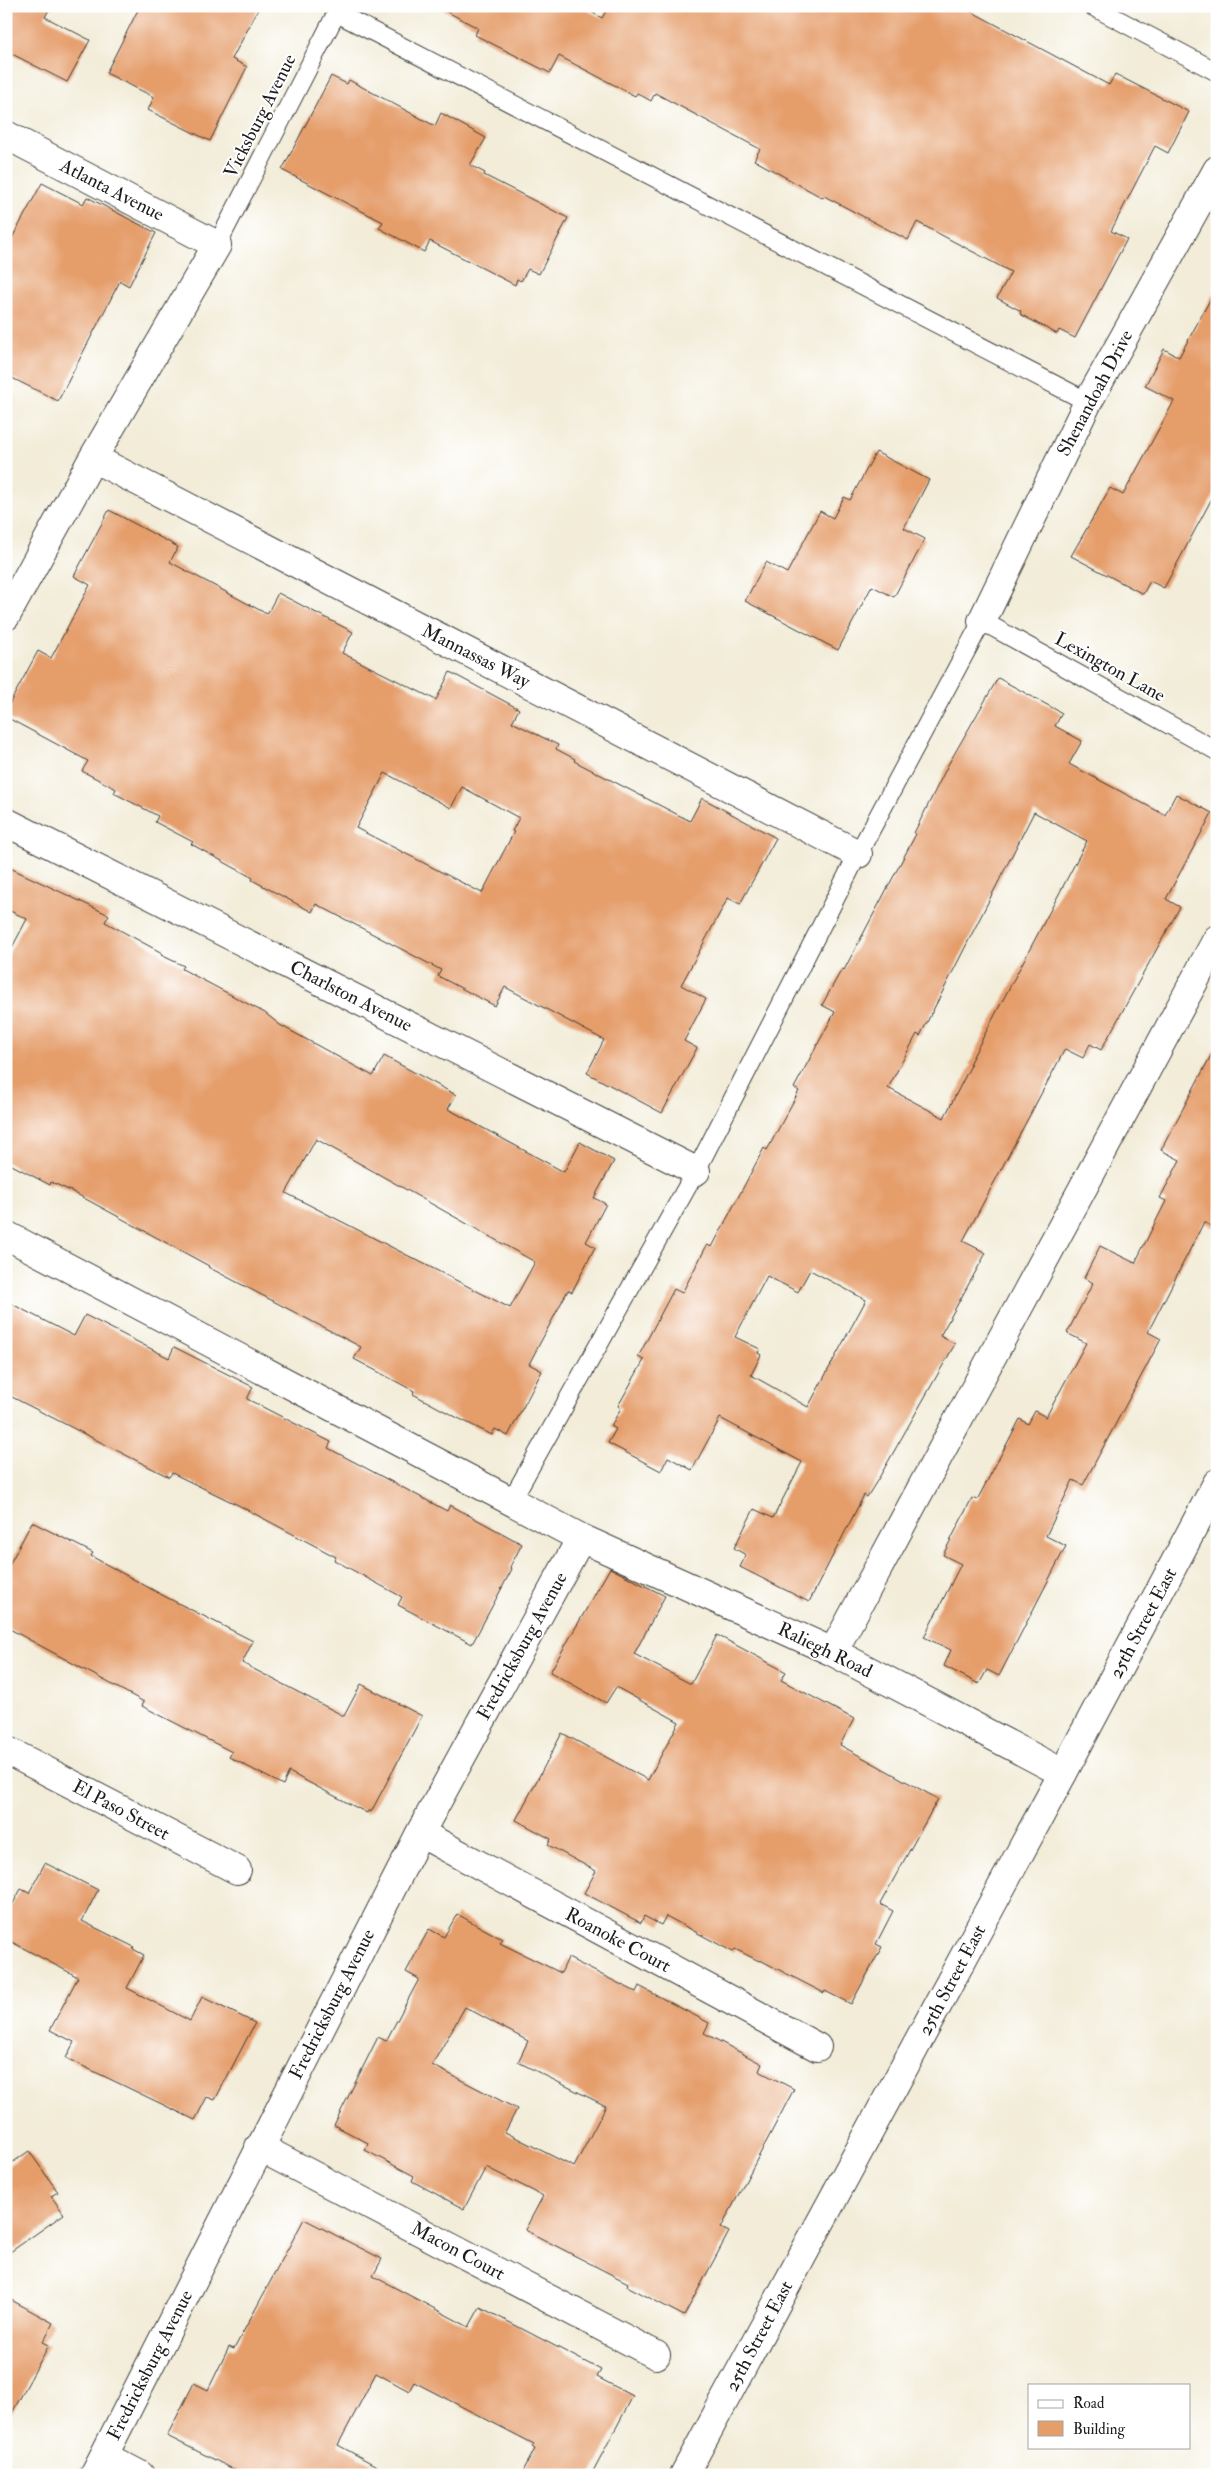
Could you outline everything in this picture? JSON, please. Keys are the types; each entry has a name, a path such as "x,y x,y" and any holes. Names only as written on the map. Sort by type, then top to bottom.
{"street":[{"name":"Atlanta Avenue","path":"6,135 217,244"},
{"name":"Shenandoah Drive","path":"982,621 1088,402 1217,170"},
{"path":"6,616 93,458 217,244"},
{"name":"Mannassas Way","path":"93,458 858,854"},
{"name":"Charlston Avenue","path":"6,822 696,1171"},
{"path":"833,1652 1217,938"},
{"name":"Raliegh Road","path":"6,1235 580,1538 833,1652 1063,1773"},
{"name":"25th Street East","path":"684,2475 1063,1773 1217,1483"},
{"name":"Fredricksburg Avenue","path":"99,2465 420,1833 580,1538"},
{"name":"El Paso Street","path":"6,1750 236,1870"},
{"name":"Roanoke Court","path":"420,1833 817,2047"},
{"name":"Macon Court","path":"259,2147 656,2355"},
{"path":"99,2465 140,2475"}],"lane":[{"path":"1092,6 1217,72"},
{"path":"338,9 1088,402"},
{"name":"Vicksburg Avenue","path":"217,244 338,9"},
{"path":"511,1501 696,1171 858,854 982,621"},
{"name":"Lexington Lane","path":"982,621 1217,751"}],"building":[{"path":"6,6 51,6 45,17 90,40 67,82 6,51"},
{"path":"140,6 260,6 232,59 247,67 210,141 148,110 154,97 106,73"},
{"path":"436,6 580,6 602,18 609,6 961,6 1109,85 1115,74 1189,112 1168,153 1155,146 1111,231 1127,239 1075,338 1059,330 1057,334 1020,314 1021,311 997,298 1011,272 917,222 908,240 824,196 823,198 754,160 760,149 655,93 651,101 637,93 635,96 559,56 550,73 475,35 478,28"},
{"path":"331,76 347,84 349,80 435,126 441,113 486,138 470,165 485,173 484,175 568,218 539,274 528,269 521,281 517,279 515,285 430,241 424,252 379,228 383,222 282,170"},
{"path":"42,183 83,204 87,197 156,233 129,286 120,281 58,401 6,375 6,249"},
{"path":"1217,287 1217,489 1164,588 1150,581 1143,594 1071,556 1110,488 1123,495 1174,401 1145,386 1164,349 1179,357"},
{"path":"876,452 929,480 904,528 925,539 894,597 872,586 838,650 745,601 766,562 787,573 820,511 833,518 844,497 850,500"},
{"path":"109,510 178,547 170,562 267,614 278,593 353,632 342,653 436,700 450,672 519,709 512,722 558,745 556,749 575,759 574,761 690,821 702,798 776,838 740,904 728,898 681,985 706,999 684,1041 697,1048 662,1113 587,1073 604,1040 505,987 495,1006 438,976 441,970 316,904 312,912 252,880 253,878 191,844 193,842 155,822 158,816 114,793 116,789 82,771 88,761 6,717 6,710 38,651 51,658 90,585 74,576","holes":["385,773 451,808 462,787 519,818 512,831 514,832 482,893 356,828"]},
{"path":"998,678 1062,713 1055,726 1082,741 1069,764 1165,815 1176,794 1212,813 1166,899 1180,907 1101,1050 1090,1044 1083,1058 1065,1049 963,1241 986,1253 940,1336 955,1344 880,1476 867,1497 864,1495 809,1602 740,1567 746,1555 734,1548 754,1509 773,1518 802,1462 720,1418 692,1470 668,1457 661,1471 608,1443 616,1429 611,1426 621,1408 618,1406 644,1360 638,1357 674,1289 682,1293 707,1245 712,1247 764,1148 767,1150 799,1091 794,1088 835,1012 822,1005 842,969 844,970 916,834 914,833 949,763","holes":["1034,812 1087,841 969,1064 971,1065 944,1118 888,1088 917,1034 920,1036","810,1270 866,1300 808,1407 751,1375 761,1355 758,1353 760,1349 735,1337 767,1276 798,1292"]},
{"path":"6,866 109,915 105,922 162,953 161,955 184,966 182,969 265,1013 280,1025 373,1076 384,1056 456,1095 448,1109 564,1172 580,1142 614,1161 594,1198 606,1204 586,1242 595,1247 572,1292 568,1290 529,1364 542,1371 508,1436 495,1429 492,1435 413,1394 414,1391 354,1359 361,1347 208,1267 71,1191 51,1182 50,1185 6,1162 6,959 27,919 6,909","holes":["316,1139 535,1262 510,1308 286,1193"]},
{"path":"1217,1044 1217,1229 1204,1222 1148,1332 1161,1339 1083,1485 1073,1480 1046,1536 1066,1546 999,1676 987,1670 979,1684 944,1666 951,1650 924,1637 961,1564 943,1555 972,1498 977,1500 1020,1419 1028,1424 1035,1411 1046,1417 1086,1343 1067,1333 1093,1283 1084,1278 1100,1246 1135,1263 1166,1201 1160,1198 1180,1160 1161,1150"},
{"path":"6,1301 74,1336 85,1315 169,1358 174,1347 253,1387 247,1399 331,1442 328,1448 447,1511 450,1505 522,1544 510,1567 512,1569 472,1644 398,1605 402,1597 334,1560 336,1557 240,1506 172,1473 169,1477 6,1394"},
{"path":"32,1522 93,1553 91,1556 164,1596 253,1641 242,1663 344,1716 361,1684 422,1716 371,1812 369,1810 367,1813 289,1772 283,1785 229,1757 232,1752 142,1706 144,1702 6,1627 6,1571"},
{"path":"610,1568 665,1596 634,1654 691,1684 717,1635 786,1672 781,1680 854,1719 840,1745 938,1799 880,1904 893,1911 876,1944 882,1947 851,2004 825,1991 824,1993 760,1960 735,1949 733,1952 666,1916 661,1925 644,1916 641,1923 584,1893 596,1871 548,1845 551,1839 516,1820 562,1733 648,1780 679,1722 616,1687 606,1703 550,1672"},
{"path":"45,1863 98,1890 82,1921 134,1947 133,1949 144,1955 127,1988 190,2021 202,1997 255,2023 215,2100 207,2097 195,2120 66,2058 74,2042 50,2030 78,1977 6,1939 6,1916 21,1889 29,1893"},
{"path":"457,1914 502,1939 500,1943 561,1973 568,1958 636,1992 639,1986 709,2023 704,2033 762,2064 759,2071 794,2089 721,2228 729,2232 684,2316 627,2286 628,2283 525,2230 543,2196 486,2167 464,2209 412,2181 414,2176 365,2150 368,2143 334,2125 378,2037 386,2041 419,1979 406,1972 429,1929 444,1937","holes":["465,2007 528,2041 518,2062 606,2106 574,2167 505,2132 517,2109 432,2065"]},
{"path":"29,2151 58,2192 51,2196 64,2214 6,2255 6,2167"},
{"path":"304,2219 382,2259 373,2276 469,2327 480,2307 601,2370 597,2377 633,2396 591,2475 521,2475 535,2449 532,2447 534,2444 414,2382 409,2391 376,2373 338,2445 393,2475 245,2475 167,2436 194,2383 208,2390 229,2347 234,2349"},
{"path":"6,2297 53,2323 43,2342 49,2345 6,2424"}]}
